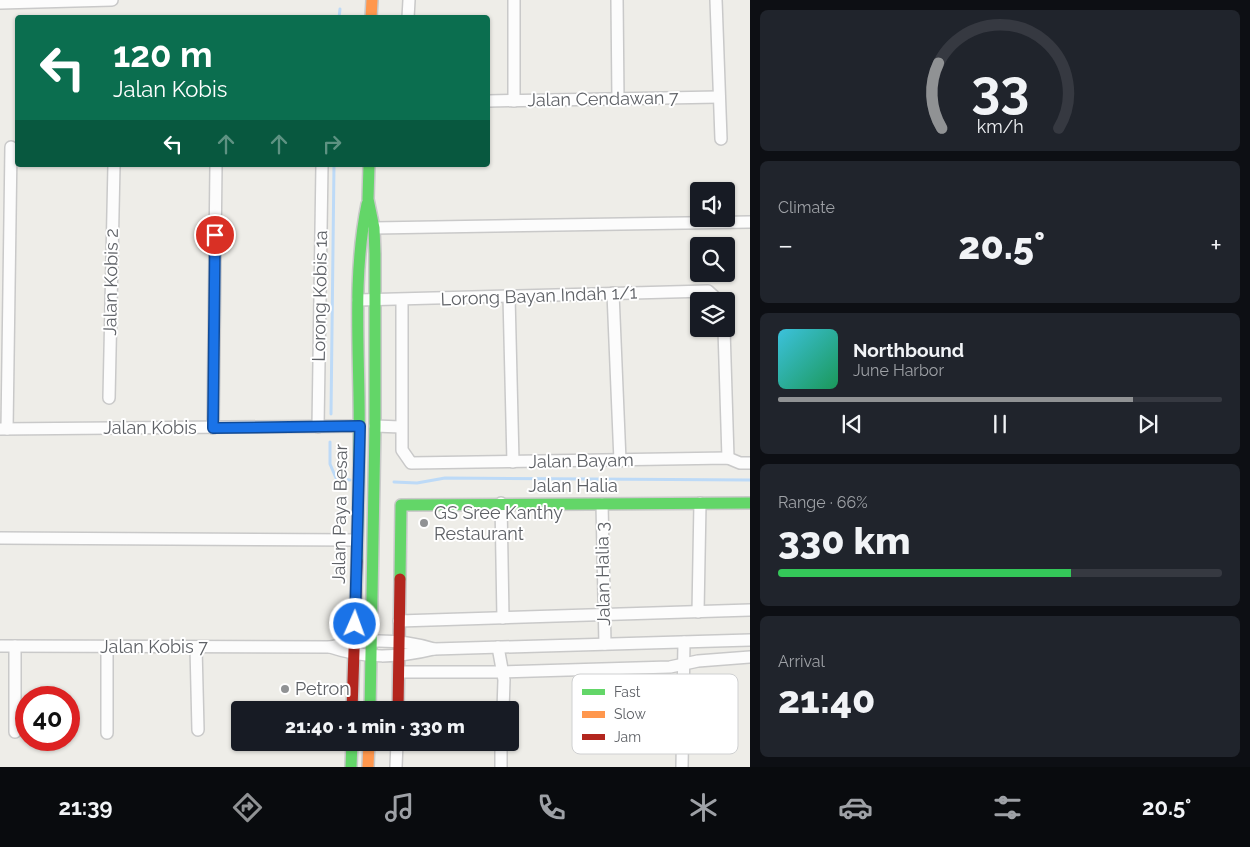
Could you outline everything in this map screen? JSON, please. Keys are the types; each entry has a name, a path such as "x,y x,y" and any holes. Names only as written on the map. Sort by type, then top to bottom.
{"street":[{"path":"0,4 20,1 112,0"},
{"path":"371,15 372,0"},
{"path":"408,0 408,15"},
{"path":"514,0 514,101"},
{"path":"617,0 618,99"},
{"path":"716,0 721,139"},
{"name":"Jalan Cendawan 7","path":"490,102 719,97"},
{"path":"4,429 10,147"},
{"name":"Jalan Kobis 2","path":"109,398 114,167"},
{"path":"213,428 216,167"},
{"name":"Lorong Kobis 1a","path":"318,427 322,167"},
{"name":"Jalan Paya Besar","path":"352,701 360,426 359,233 368,199 369,167"},
{"name":"Jalan Paya Besar","path":"368,199 374,228 375,300 375,426 370,701"},
{"path":"374,228 750,222"},
{"name":"Lorong Bayan Indah 1/1","path":"358,300 709,292"},
{"path":"613,293 620,461"},
{"path":"509,296 513,462"},
{"path":"375,426 401,427 402,300"},
{"path":"724,337 728,458"},
{"name":"Jalan Kobis","path":"4,429 360,426"},
{"name":"Jalan Bayam","path":"401,427 402,450 411,463 728,458 740,463 750,463"},
{"path":"501,503 503,618"},
{"path":"698,612 700,503"},
{"name":"Jalan Halia","path":"399,621 401,505 750,503"},
{"name":"Jalan Halia 3","path":"602,504 605,644"},
{"path":"0,538 357,540"},
{"path":"398,701 399,621 750,610"},
{"path":"325,647 354,655 371,656 399,655 434,649 750,640"},
{"path":"325,647 354,641 399,642 434,649"},
{"path":"684,642 684,674"},
{"name":"Jalan Kobis 7","path":"0,646 325,647"},
{"path":"15,646 15,686"},
{"path":"107,647 108,733"},
{"path":"196,647 198,730"},
{"path":"498,647 504,687 503,701"},
{"path":"399,672 501,672 670,667 698,661 750,657"},
{"path":"351,767 352,751"},
{"path":"368,767 369,751"},
{"path":"396,767 397,751"},
{"path":"501,751 501,767"},
{"path":"682,754 682,767"}],"waterway":[{"path":"339,15 340,9"},
{"path":"331,414 334,167"},
{"path":"330,442 330,464 336,478 350,480"},
{"path":"394,482 417,483 445,478 750,480"}],"traffic: fast":[{"path":"369,167 368,199 374,228 375,254 375,426 370,701"},
{"path":"357,561 359,438 358,276 367,204"},
{"path":"400,579 401,505 750,503"},
{"path":"351,767 352,751"}],"traffic: slow":[{"path":"371,15 372,0"},
{"path":"368,767 369,751"}],"traffic: jam":[{"path":"352,701 357,561"},
{"path":"398,701 400,579"}],"place":[{"name":"GS Sree Kanthy Restaurant","path":"424,523"},
{"name":"Petron","path":"285,689"}],"route":[{"path":"215,235 213,428 360,426 355,624"}]}
